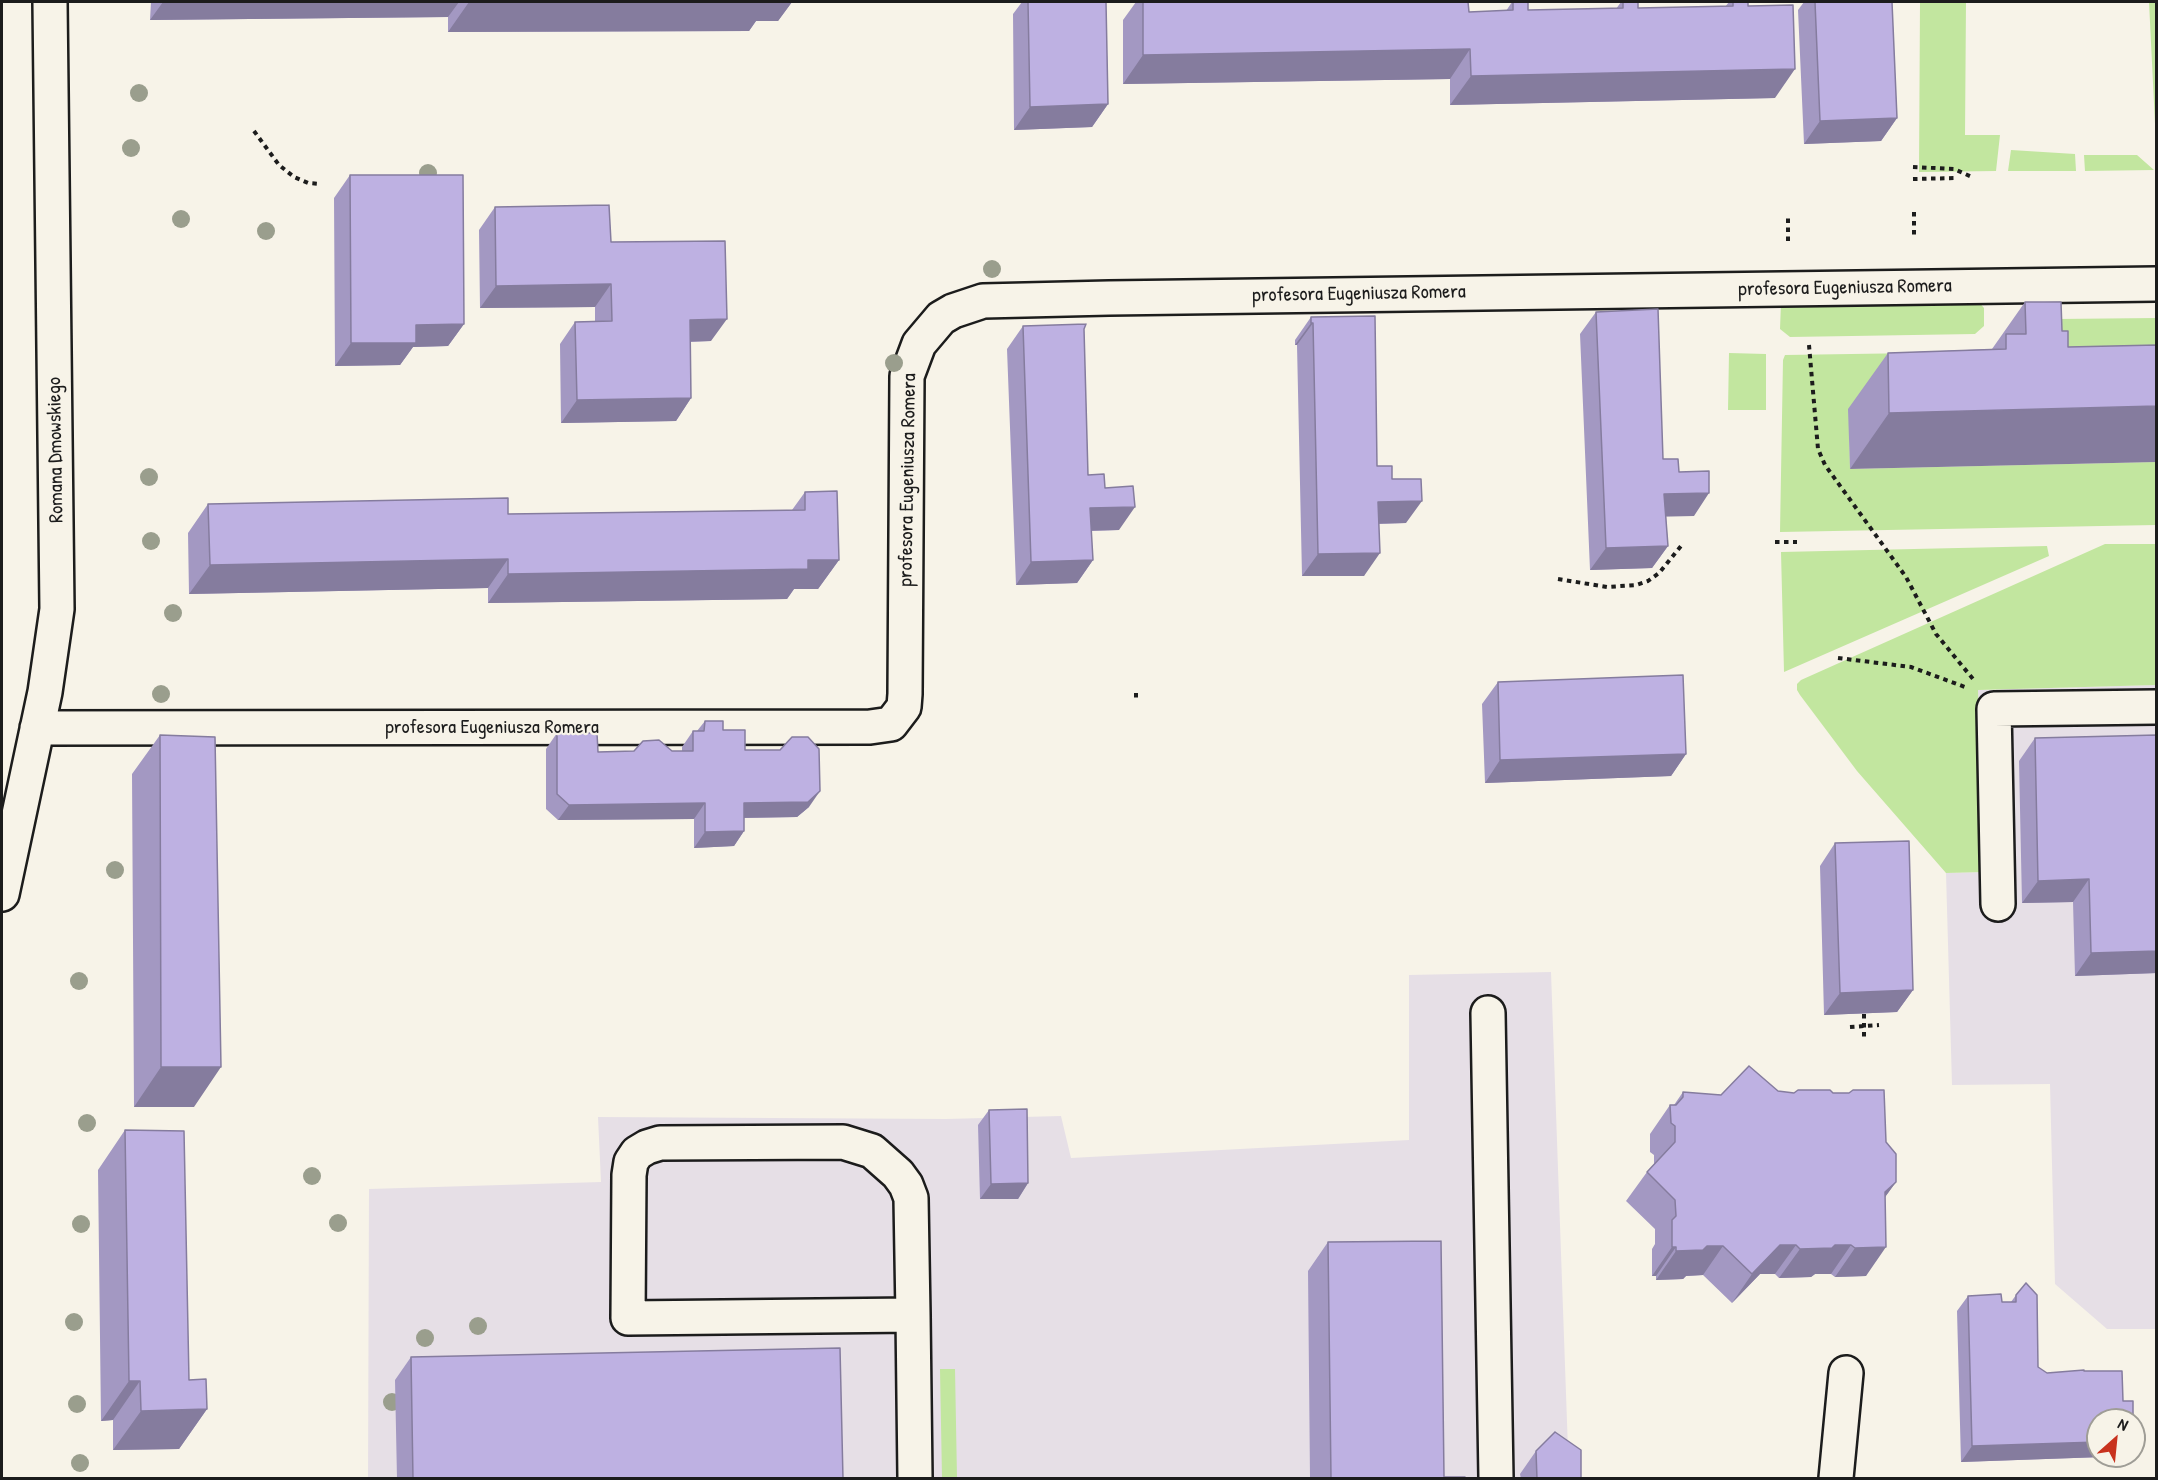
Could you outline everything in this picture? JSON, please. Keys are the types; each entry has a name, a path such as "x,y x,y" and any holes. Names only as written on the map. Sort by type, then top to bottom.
{"street":[{"name":"Romana Dmowskiego","path":"2,894 45,692 57,609 50,2"},
{"name":"profesora Eugeniusza Romera","path":"37,728 870,727 891,724 903,707 905,694 907,376 919,344 941,318 953,311 983,301 2157,284"},
{"path":"1998,904 1994,709 2157,707"},
{"path":"1488,1013 1496,1479"},
{"path":"914,1315 628,1318 631,1162 637,1153 660,1143 843,1142 872,1151 898,1174 911,1198 914,1315 915,1479"},
{"path":"1836,1479 1846,1373"}],"path":[{"path":"254,131 279,165 294,177 308,183 320,184"},
{"path":"1913,167 1954,170 1972,177"},
{"path":"1913,179 1957,178"},
{"path":"1914,212 1914,238"},
{"path":"1788,216 1788,241"},
{"path":"1809,345 1811,390 1818,448 1825,465 1906,577 1936,634 1978,685"},
{"path":"1775,542 1797,542"},
{"path":"1558,579 1607,586 1636,585 1648,581 1659,573 1681,546"},
{"path":"1838,658 1911,667 1974,690"},
{"path":"1136,693 1136,700"},
{"path":"1864,1014 1864,1039"},
{"path":"1850,1027 1879,1025"}],"shaded area":[{"path":"2156,685 2156,1329 2107,1329 2055,1284 2050,1084 1952,1085 1946,873 1983,872 1978,690"},
{"path":"1551,972 1569,1478 368,1478 369,1189 601,1182 598,1117 946,1119 1061,1116 1071,1158 1409,1140 1409,975"}],"green space":[{"path":"1920,2 1966,2 1965,135 2000,135 1996,171 1919,172"},
{"path":"2149,2 2156,2 2156,144"},
{"path":"2011,150 2075,154 2076,171 2008,171"},
{"path":"2084,155 2137,155 2154,170 2085,171"},
{"path":"1978,301 1984,308 1984,326 1975,334 1790,337 1780,329 1781,303"},
{"path":"2156,318 2156,401 2057,403 2057,319"},
{"path":"1984,352 1849,409 1850,469 2156,462 2156,525 1780,532 1783,360 1785,355"},
{"path":"1729,353 1766,354 1766,410 1728,410"},
{"path":"2105,544 2156,544 2156,685 1978,690 1984,872 1946,873 1857,771 1800,695 1797,684 1801,680"},
{"path":"2047,546 2049,556 1784,672 1781,552"},
{"path":"940,1369 955,1369 957,1478 942,1478"}],"building":[{"path":"1028,2 1106,2 1108,104 1030,107"},
{"path":"1143,2 1468,2 1469,12 1513,10 1513,2 1528,2 1528,10 1623,8 1623,2 1638,2 1638,8 1733,6 1733,2 1748,2 1748,6 1793,5 1795,69 1471,76 1470,49 1143,55"},
{"path":"1815,2 1892,2 1897,118 1820,121"},
{"path":"350,175 463,175 464,324 416,325 416,343 351,343"},
{"path":"609,205 611,242 725,241 727,319 690,320 691,398 577,400 575,322 612,321 611,284 496,286 495,207"},
{"path":"2025,302 2061,302 2062,331 2068,331 2068,347 2157,345 2157,406 1889,413 1888,353 2006,349 2006,334 2026,334"},
{"path":"1658,309 1663,459 1678,459 1679,472 1709,471 1709,493 1664,494 1668,546 1606,548 1596,312"},
{"path":"1375,316 1377,466 1392,466 1392,479 1421,479 1422,501 1378,502 1380,553 1318,554 1313,323 1311,323 1311,317"},
{"path":"1086,324 1084,329 1088,475 1104,474 1105,488 1133,486 1135,507 1090,508 1093,560 1031,562 1023,326"},
{"path":"837,491 839,560 808,560 808,569 508,574 508,559 210,565 208,504 508,498 508,514 805,510 805,492"},
{"path":"1683,675 1686,754 1500,760 1498,682"},
{"path":"705,721 723,721 723,730 745,730 745,750 780,750 792,737 808,737 819,749 820,791 808,802 744,803 744,831 705,832 705,803 569,805 557,794 557,733 572,733 571,724 583,724 584,733 597,733 598,752 634,751 643,741 659,740 672,751 693,751 693,731 704,731"},
{"path":"160,735 215,737 221,1067 161,1067"},
{"path":"2157,735 2157,951 2091,953 2089,879 2038,881 2035,738"},
{"path":"1909,841 1913,990 1840,993 1835,843"},
{"path":"1749,1066 1778,1091 1794,1093 1798,1090 1830,1090 1833,1093 1849,1093 1853,1090 1884,1090 1886,1142 1896,1154 1896,1182 1885,1192 1886,1247 1855,1248 1851,1245 1835,1245 1832,1248 1800,1249 1796,1245 1780,1245 1752,1274 1723,1246 1707,1246 1703,1250 1676,1251 1676,1247 1672,1247 1672,1220 1676,1216 1675,1200 1647,1172 1675,1142 1675,1126 1671,1123 1670,1105 1676,1105 1683,1097 1683,1092 1721,1095"},
{"path":"1027,1109 1028,1183 991,1184 989,1110"},
{"path":"125,1130 184,1131 189,1380 206,1379 207,1409 141,1411 140,1381 129,1381"},
{"path":"1441,1241 1444,1477 1465,1477 1465,1479 1214,1479 1331,1478 1328,1242"},
{"path":"2026,1283 2037,1295 2038,1367 2047,1373 2084,1370 2122,1371 2123,1401 2133,1401 2133,1408 2086,1408 2086,1442 1972,1446 1968,1296 2001,1294 2002,1302 2016,1302 2016,1295"},
{"path":"840,1348 843,1479 413,1479 411,1357"},
{"path":"1555,1432 1581,1450 1581,1479 1537,1479 1536,1451"}]}
